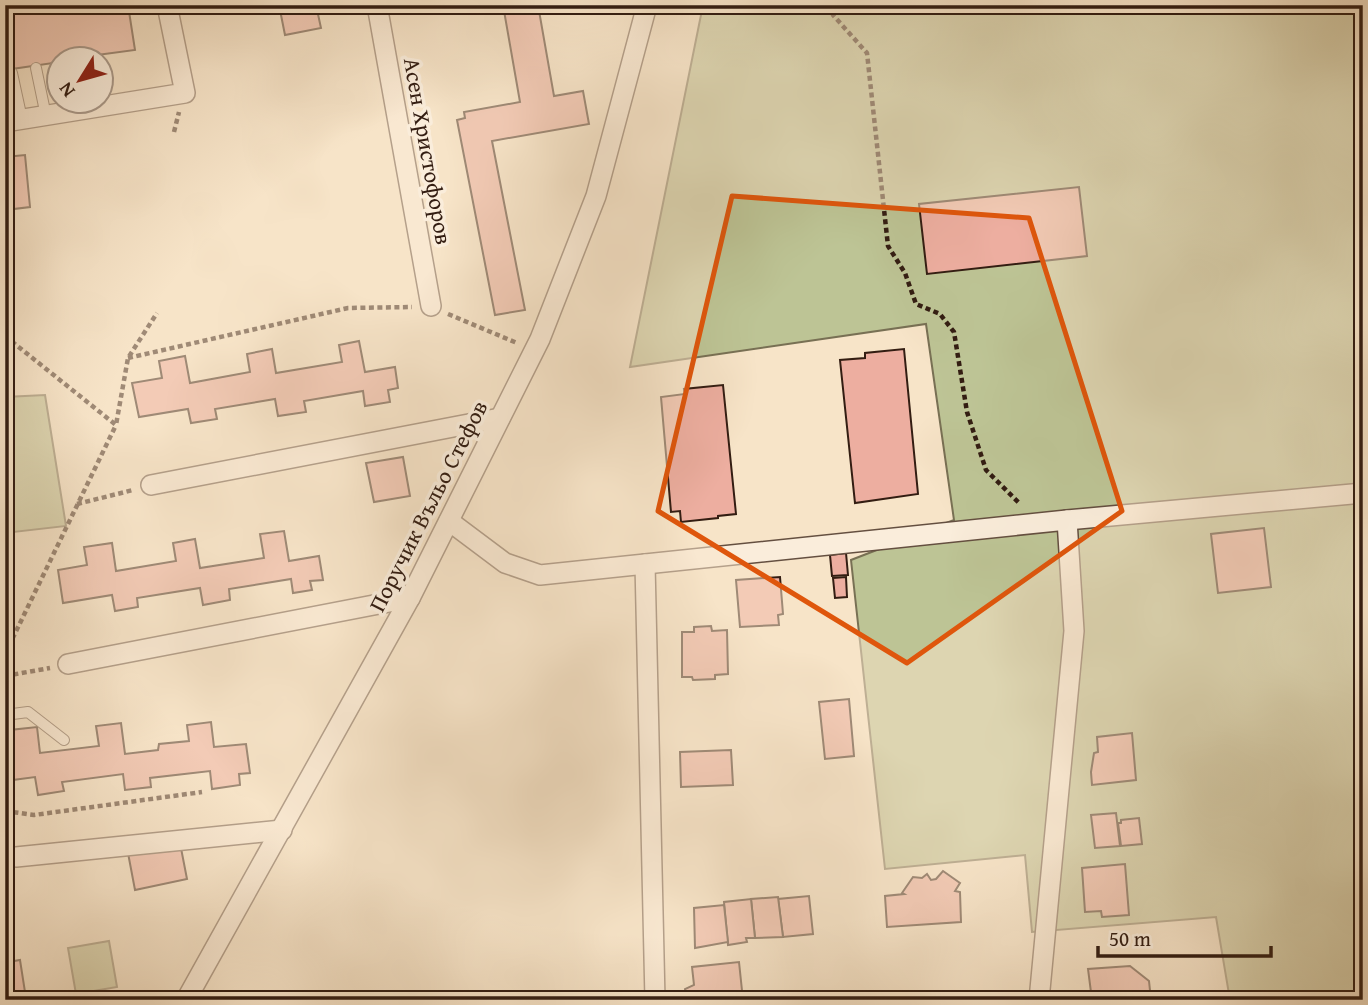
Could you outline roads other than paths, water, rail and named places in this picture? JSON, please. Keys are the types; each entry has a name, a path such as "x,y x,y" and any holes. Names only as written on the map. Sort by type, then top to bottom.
{"street":[{"path":"116,104 185,93 167,5"},
{"name":"Асен Христофоров","path":"377,5 431,306"},
{"name":"Поручик Въльо Стефов","path":"186,1000 410,598 534,350 596,196 647,5"},
{"path":"14,120 46,116"},
{"path":"151,485 500,418"},
{"path":"449,521 505,563 540,575 1067,520 1363,493"},
{"path":"1040,1000 1074,631 1067,520"},
{"path":"645,564 654,1000"},
{"path":"68,664 410,598"},
{"path":"16,857 282,830"}],"lane":[{"path":"36,68 46,116"},
{"path":"12,73 14,120"},
{"path":"5,715 28,712 64,740"}]}
